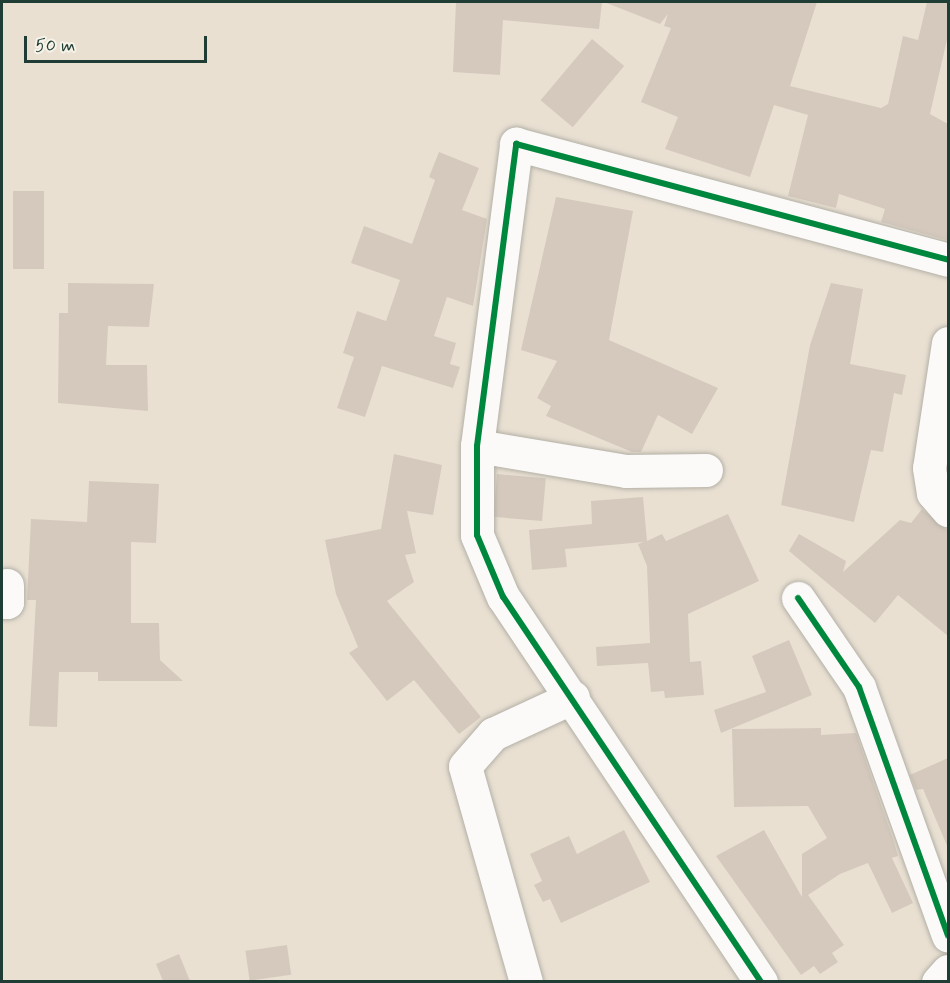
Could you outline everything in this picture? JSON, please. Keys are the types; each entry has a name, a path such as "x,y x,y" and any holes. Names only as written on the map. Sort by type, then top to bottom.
{"street":[{"path":"760,981 573,697 503,597 477,535 477,446 516,144 948,260"},
{"path":"948,343 928,468 933,493 948,510"},
{"path":"477,446 626,471 706,470"},
{"path":"798,598 859,687 948,936"},
{"path":"526,981 465,766 493,734 573,697"},
{"path":"938,981 948,971"}],"building":[{"path":"456,2 602,2 599,29 503,20 500,75 453,72"},
{"path":"604,2 817,2 790,86 881,108 888,104 903,36 918,40 927,2 948,2 948,35 930,114 948,124 947,240 881,222 885,209 839,194 836,208 788,196 808,115 774,105 750,177 665,149 678,117 641,102 671,28 664,26 668,14 660,24"},
{"path":"592,39 624,66 573,127 541,100"},
{"path":"439,152 479,168 462,210 487,219 473,306 447,297 434,336 456,343 450,364 460,367 453,388 382,366 365,417 337,408 354,357 343,353 357,311 386,321 400,280 351,263 364,226 412,244 435,180 429,177"},
{"path":"13,191 44,191 44,269 13,269"},
{"path":"556,197 633,211 609,340 718,388 692,434 658,415 641,452 632,452 546,416 551,406 537,398 557,361 521,350"},
{"path":"68,283 154,284 149,327 108,326 106,365 147,365 148,411 58,403 59,313 68,313"},
{"path":"831,283 863,289 850,364 906,375 902,395 894,393 883,452 871,450 854,522 781,505 810,345"},
{"path":"394,454 442,465 433,515 407,511 416,553 405,555 414,582 387,601 481,717 459,734 414,680 387,701 349,653 358,647 336,594 325,540 381,529"},
{"path":"497,474 546,478 542,521 493,517"},
{"path":"89,481 159,484 156,543 131,542 131,623 159,623 160,660 183,681 98,681 98,672 59,672 57,727 29,726 36,600 27,600 31,519 87,522"},
{"path":"643,497 647,541 662,534 666,541 728,514 759,581 688,614 690,662 701,661 704,695 665,698 664,691 651,692 648,663 597,666 596,647 650,643 647,566 638,544 644,542 565,549 567,567 532,570 529,530 592,524 591,501"},
{"path":"922,509 948,531 948,636 898,595 875,623 789,551 799,534 846,561 843,572 900,520 911,523"},
{"path":"789,640 812,695 721,733 714,710 766,692 752,656"},
{"path":"821,728 821,735 856,733 898,856 892,858 913,903 892,913 868,863 840,874 808,895 844,945 832,953 838,962 820,974 814,966 801,975 716,856 764,830 802,897 802,854 827,838 808,806 734,807 732,729"},
{"path":"948,758 948,848 923,789 916,790 910,775"},
{"path":"624,830 650,882 561,923 550,899 543,902 534,885 542,881 530,854 569,836 577,854"},
{"path":"287,945 291,975 250,981 245,951"},
{"path":"179,954 190,981 163,981 156,964"}],"cycle path":[{"path":"761,982 503,597 477,535 477,446 516,144 948,260"},
{"path":"798,598 859,687 948,936"}]}
